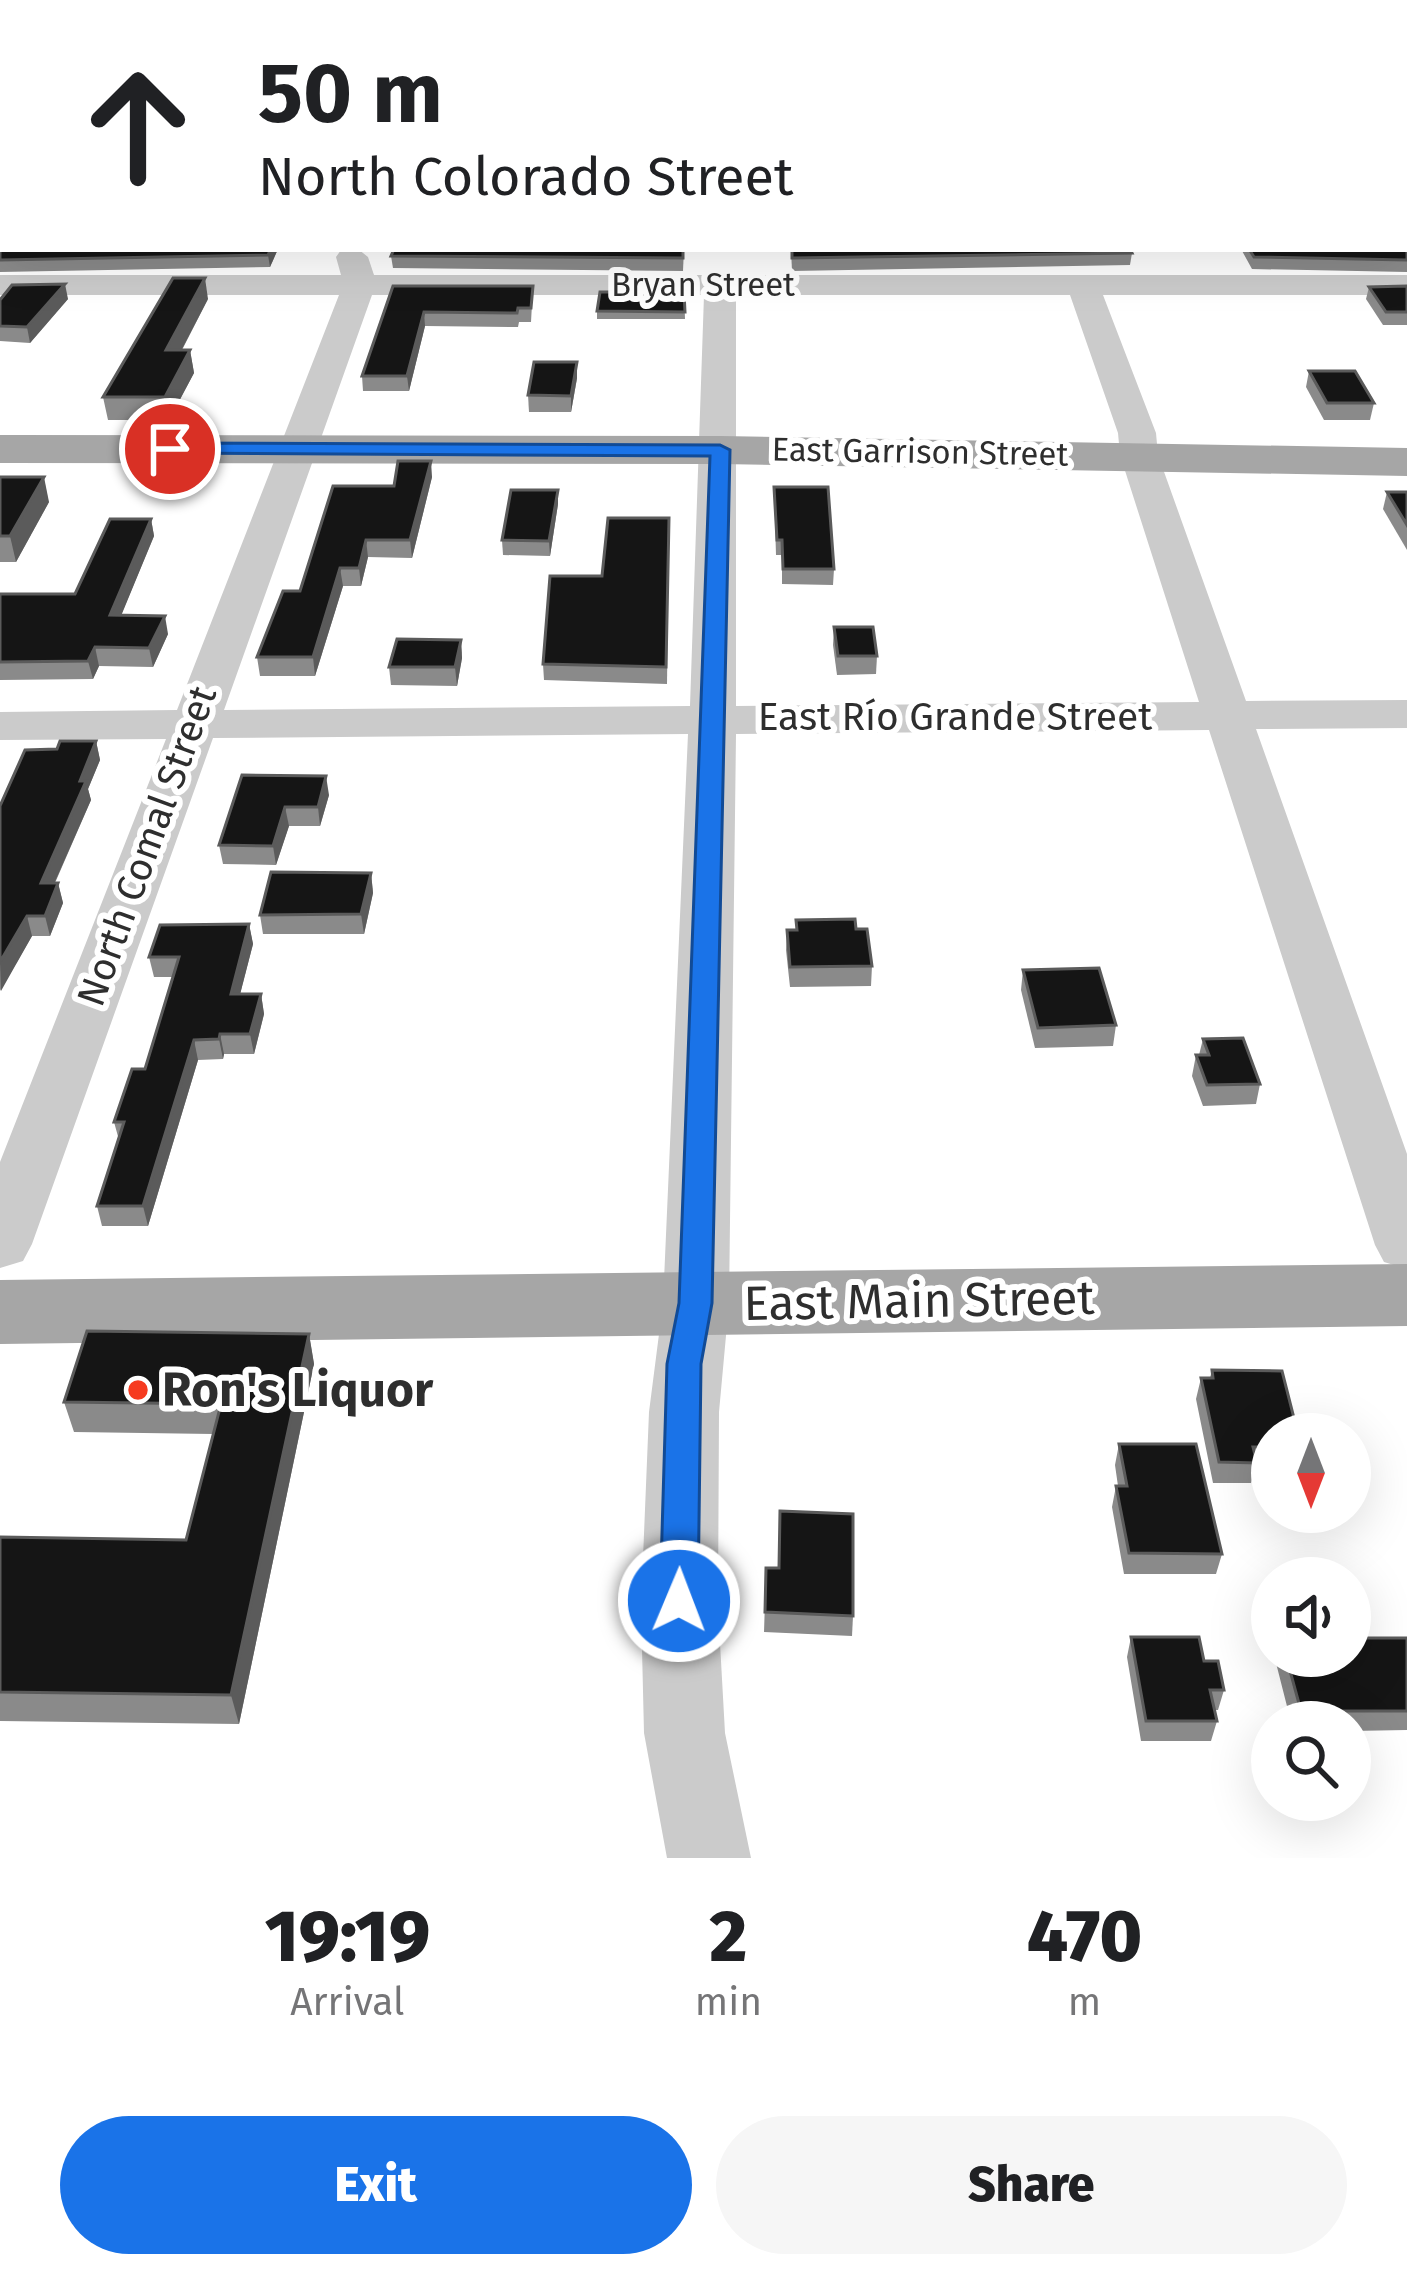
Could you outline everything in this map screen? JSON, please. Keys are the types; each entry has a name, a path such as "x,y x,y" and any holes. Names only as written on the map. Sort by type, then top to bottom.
{"main road":[{"name":"East Garrison Street","path":"0,449 720,450 1407,462"},
{"name":"East Main Street","path":"0,1312 1407,1295"}],"street":[{"path":"349,252 360,284"},
{"path":"766,252 767,286"},
{"path":"1159,252 1175,285"},
{"name":"North Comal Street","path":"0,1244 360,284"},
{"name":"Bryan Street","path":"0,285 1407,285"},
{"path":"709,1858 691,1797 678,1648 684,1364 696,1303 720,450 720,285"},
{"path":"1083,286 1137,433 1139,455 1407,1245"},
{"name":"East Río Grande Street","path":"0,726 1407,714"}],"building":[{"path":"0,252 270,252 268,255 0,260"},
{"path":"393,252 683,252 683,258 391,256"},
{"path":"792,252 1132,253 792,258"},
{"path":"1251,252 1407,252 1407,260 1254,257"},
{"path":"173,278 205,278 166,350 190,350 165,397 103,397"},
{"path":"65,284 27,327 0,326 0,300 12,285"},
{"path":"393,286 533,286 531,308 518,308 517,313 424,312 407,376 362,376"},
{"path":"1407,286 1407,312 1386,312 1369,287"},
{"path":"600,292 684,292 685,312 597,311"},
{"path":"534,362 577,362 571,396 528,395"},
{"path":"1309,371 1355,371 1374,403 1327,403"},
{"path":"398,461 431,461 410,540 366,540 359,568 340,568 313,657 257,657 283,591 300,591 333,486 394,486"},
{"path":"0,477 44,477 10,536 0,536"},
{"path":"774,487 828,487 834,569 783,569"},
{"path":"511,490 558,490 549,541 502,540"},
{"path":"1387,492 1407,492 1407,525"},
{"path":"608,518 669,518 666,667 543,664 550,576 602,576"},
{"path":"110,519 151,519 110,615 165,616 149,648 95,647 88,661 0,662 0,594 75,594"},
{"path":"834,627 873,627 877,656 838,656"},
{"path":"397,639 461,640 455,667 389,667"},
{"path":"60,741 96,741 80,781 86,781 41,883 58,883 45,916 27,916 0,962 0,806 25,750 57,749"},
{"path":"242,775 326,776 318,807 285,807 273,846 219,845"},
{"path":"271,872 371,873 361,914 260,915"},
{"path":"855,919 856,929 867,929 872,966 790,967 787,930 797,930 796,920"},
{"path":"249,924 231,994 261,994 250,1034 194,1040 143,1206 97,1206 124,1122 114,1122 132,1069 145,1069 179,957 149,957 160,925"},
{"path":"1099,968 1116,1025 1038,1028 1023,970"},
{"path":"1243,1038 1260,1084 1207,1085 1196,1055 1209,1055 1203,1039"},
{"path":"87,1331 309,1334 231,1695 0,1692 0,1537 186,1540 221,1404 64,1402"},
{"path":"1212,1370 1282,1371 1293,1413 1251,1413 1251,1463 1219,1462 1201,1378 1213,1378"},
{"path":"1119,1444 1196,1444 1222,1554 1129,1553 1116,1486 1127,1486"},
{"path":"780,1511 853,1514 853,1616 765,1612 766,1568 779,1568"},
{"path":"1131,1637 1199,1637 1204,1661 1218,1661 1224,1690 1210,1690 1217,1721 1146,1721"},
{"path":"1371,1638 1407,1638 1407,1711 1371,1711 1371,1701 1298,1701 1292,1677 1371,1677"}],"place":[{"name":"Ron's Liquor","path":"138,1390"}],"route":[{"path":"170,449 720,450 696,1303 684,1364 679,1601"}]}
